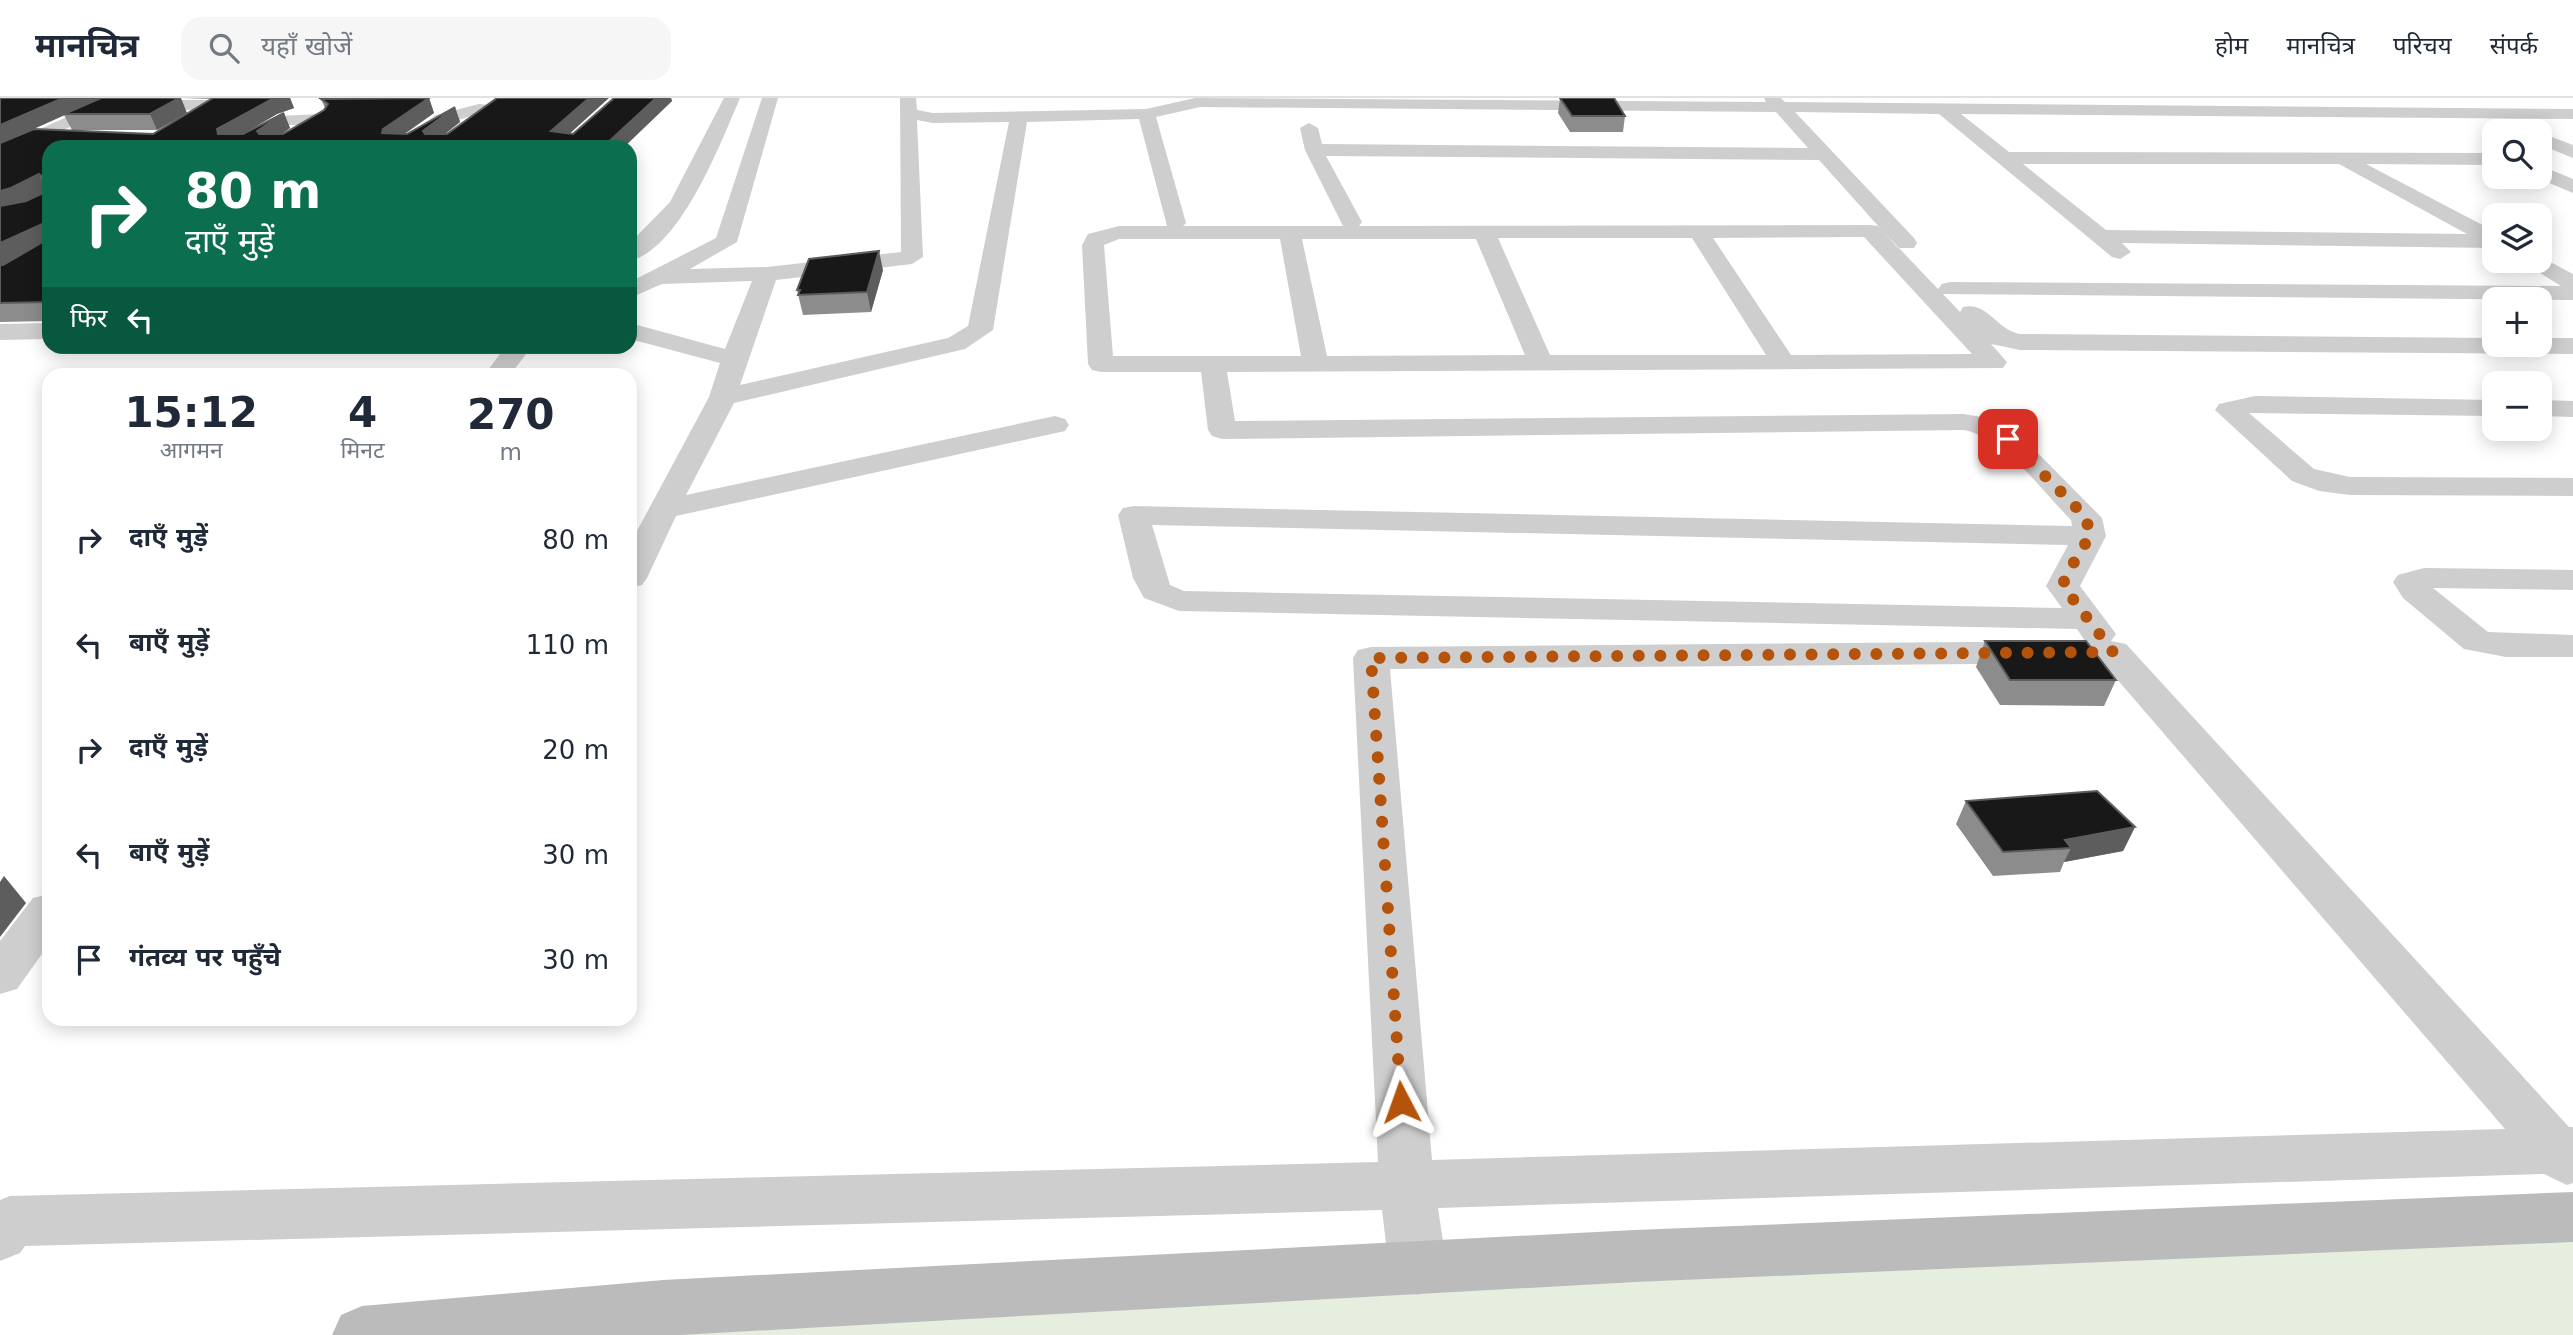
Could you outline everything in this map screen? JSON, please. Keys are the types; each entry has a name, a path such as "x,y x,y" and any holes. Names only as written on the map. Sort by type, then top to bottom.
{"street":[{"path":"410,140 445,117 485,108 507,98"},
{"path":"637,249 667,225 688,190 732,98"},
{"path":"732,274 726,242 770,98"},
{"path":"2237,98 2262,111"},
{"path":"2381,98 2482,145"},
{"path":"658,277 768,274 912,257 907,105 933,118 1146,114 1199,100 1302,103 1777,103 1944,109 2573,114"},
{"path":"0,154 115,102 218,105 160,140"},
{"path":"1302,103 1314,150 1351,222"},
{"path":"1777,103 1995,335 2011,341 2573,346"},
{"path":"449,140 493,110 485,108"},
{"path":"1944,109 2165,289"},
{"path":"1146,114 1175,223"},
{"path":"723,397 956,344 980,330 1019,118"},
{"path":"247,140 284,120 322,119 287,140"},
{"path":"125,138 164,138"},
{"path":"32,139 85,139"},
{"path":"2552,143 2573,152"},
{"path":"1314,150 1824,154"},
{"path":"2005,158 2344,161 2482,159"},
{"path":"2344,161 2482,234"},
{"path":"2552,177 2573,187"},
{"path":"1484,231 1540,361"},
{"path":"1484,231 1870,231 1994,362 1782,360 1101,364 1093,245 1096,239 1133,232 1484,231"},
{"path":"1698,231 1782,360"},
{"path":"1289,232 1315,362"},
{"path":"2100,236 2482,240"},
{"path":"637,288 726,242"},
{"path":"2552,272 2573,283"},
{"path":"637,563 723,397 734,359 768,274"},
{"path":"1950,289 2573,293"},
{"path":"0,332 42,331"},
{"path":"637,333 734,359"},
{"path":"503,368 514,354"},
{"path":"1213,363 1222,430 1989,426 2008,439 2086,517 2090,536 2065,577 2063,586 2086,618 2113,652 2568,1156"},
{"path":"2482,408 2255,404 2229,410 2292,469 2319,482 2350,485 2573,487"},
{"path":"2552,408 2573,409"},
{"path":"663,509 1055,425"},
{"path":"2086,618 1179,601 1156,591 1150,578 1134,515 2090,536"},
{"path":"2573,580 2424,578 2410,582 2415,591 2477,641 2506,646 2573,646"},
{"path":"1418,1268 1407,1185 1371,658 2113,652"},
{"path":"0,976 42,920"},
{"path":"0,1235 10,1221 2568,1156"},
{"path":"362,1335 663,1308 1418,1268 2573,1217"}],"green space":[{"path":"2573,1225 2573,1335 590,1335"}],"building":[{"path":"0,98 63,98 0,125"},
{"path":"101,98 179,98 150,114 64,114"},
{"path":"213,98 274,98 217,129 218,134 243,134 284,113 257,131 259,134 283,134 324,110 328,104 321,99 429,98 383,129 382,133 407,134 455,107 423,131 425,134 447,134 497,98 589,98 551,131 573,134 614,98 656,98 611,140 42,140 42,176 39,174 0,191 0,143 34,129 153,134"},
{"path":"1560,98 1614,98 1625,116 1572,116"},
{"path":"42,186 42,224 0,243 0,206 26,201 41,194"},
{"path":"42,224 42,302 0,303 0,265 41,243"},
{"path":"879,251 867,292 798,295 800,290 797,290 809,259"},
{"path":"1985,641 2086,641 2116,680 2010,680"},
{"path":"2097,791 2135,827 2065,840 2071,848 2003,852 1966,801"}],"route":[{"path":"1401,1102 1371,658 2113,652 2069,598 2063,586 2065,577 2090,536 2086,517 2008,439"}]}
